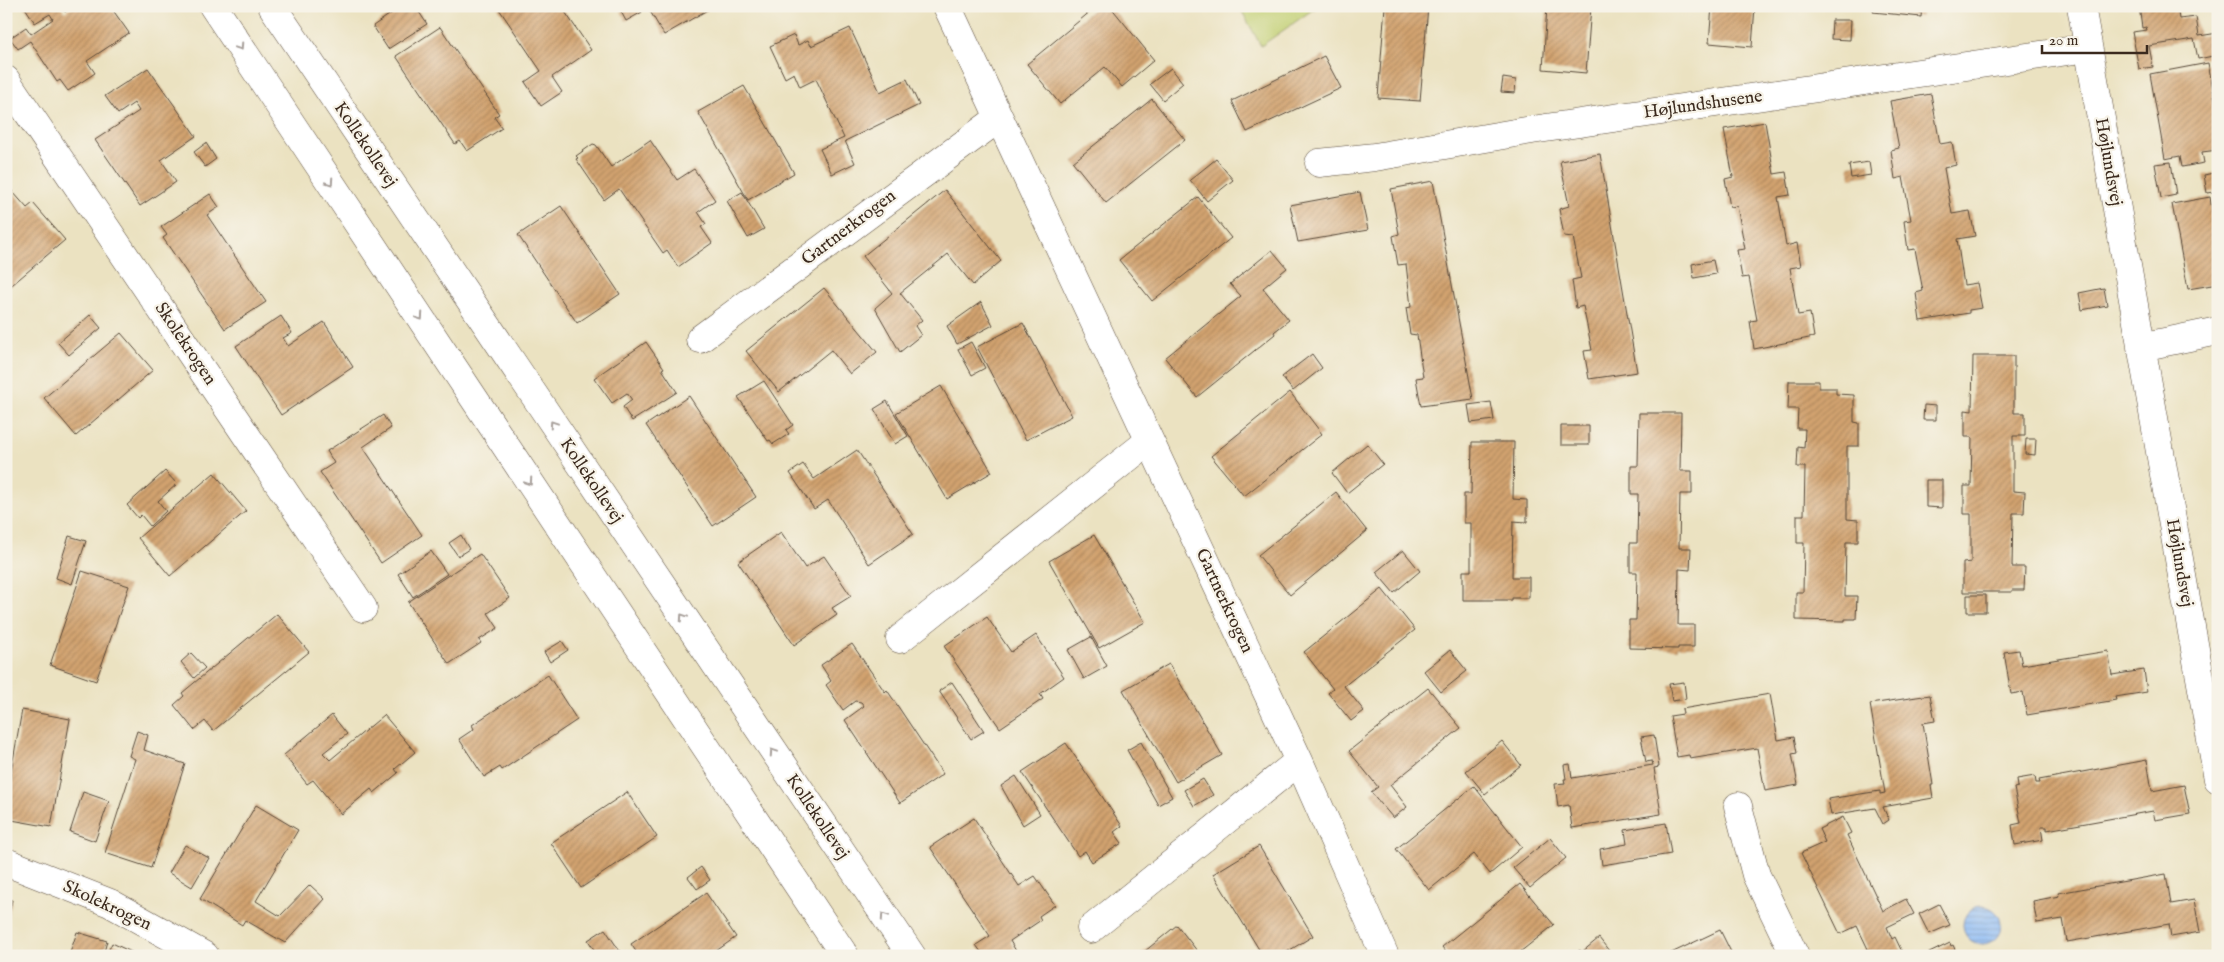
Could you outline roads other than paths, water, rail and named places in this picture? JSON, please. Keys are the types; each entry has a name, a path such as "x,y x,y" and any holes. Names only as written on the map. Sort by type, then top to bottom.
{"street":[{"path":"213,6 845,956"},
{"name":"Kollekollevej","path":"272,6 912,956"},
{"name":"Gartnerkrogen","path":"947,6 1299,761 1385,956"},
{"name":"Højlundsvej","path":"2081,6 2218,779"},
{"name":"Højlundshusene","path":"1319,163 1375,157 1532,130 2088,48"},
{"name":"Skolekrogen","path":"6,80 363,608"},
{"name":"Gartnerkrogen","path":"700,339 999,118"},
{"path":"2141,347 2218,331"},
{"path":"900,639 1149,441"},
{"path":"1091,929 1299,761"},
{"path":"1738,806 1756,875 1795,956"},
{"name":"Skolekrogen","path":"6,862 110,903 204,956"}],"water":[{"path":"1982,906 1996,911 2001,925 1996,939 1982,944 1968,939 1963,925 1968,911"}]}
